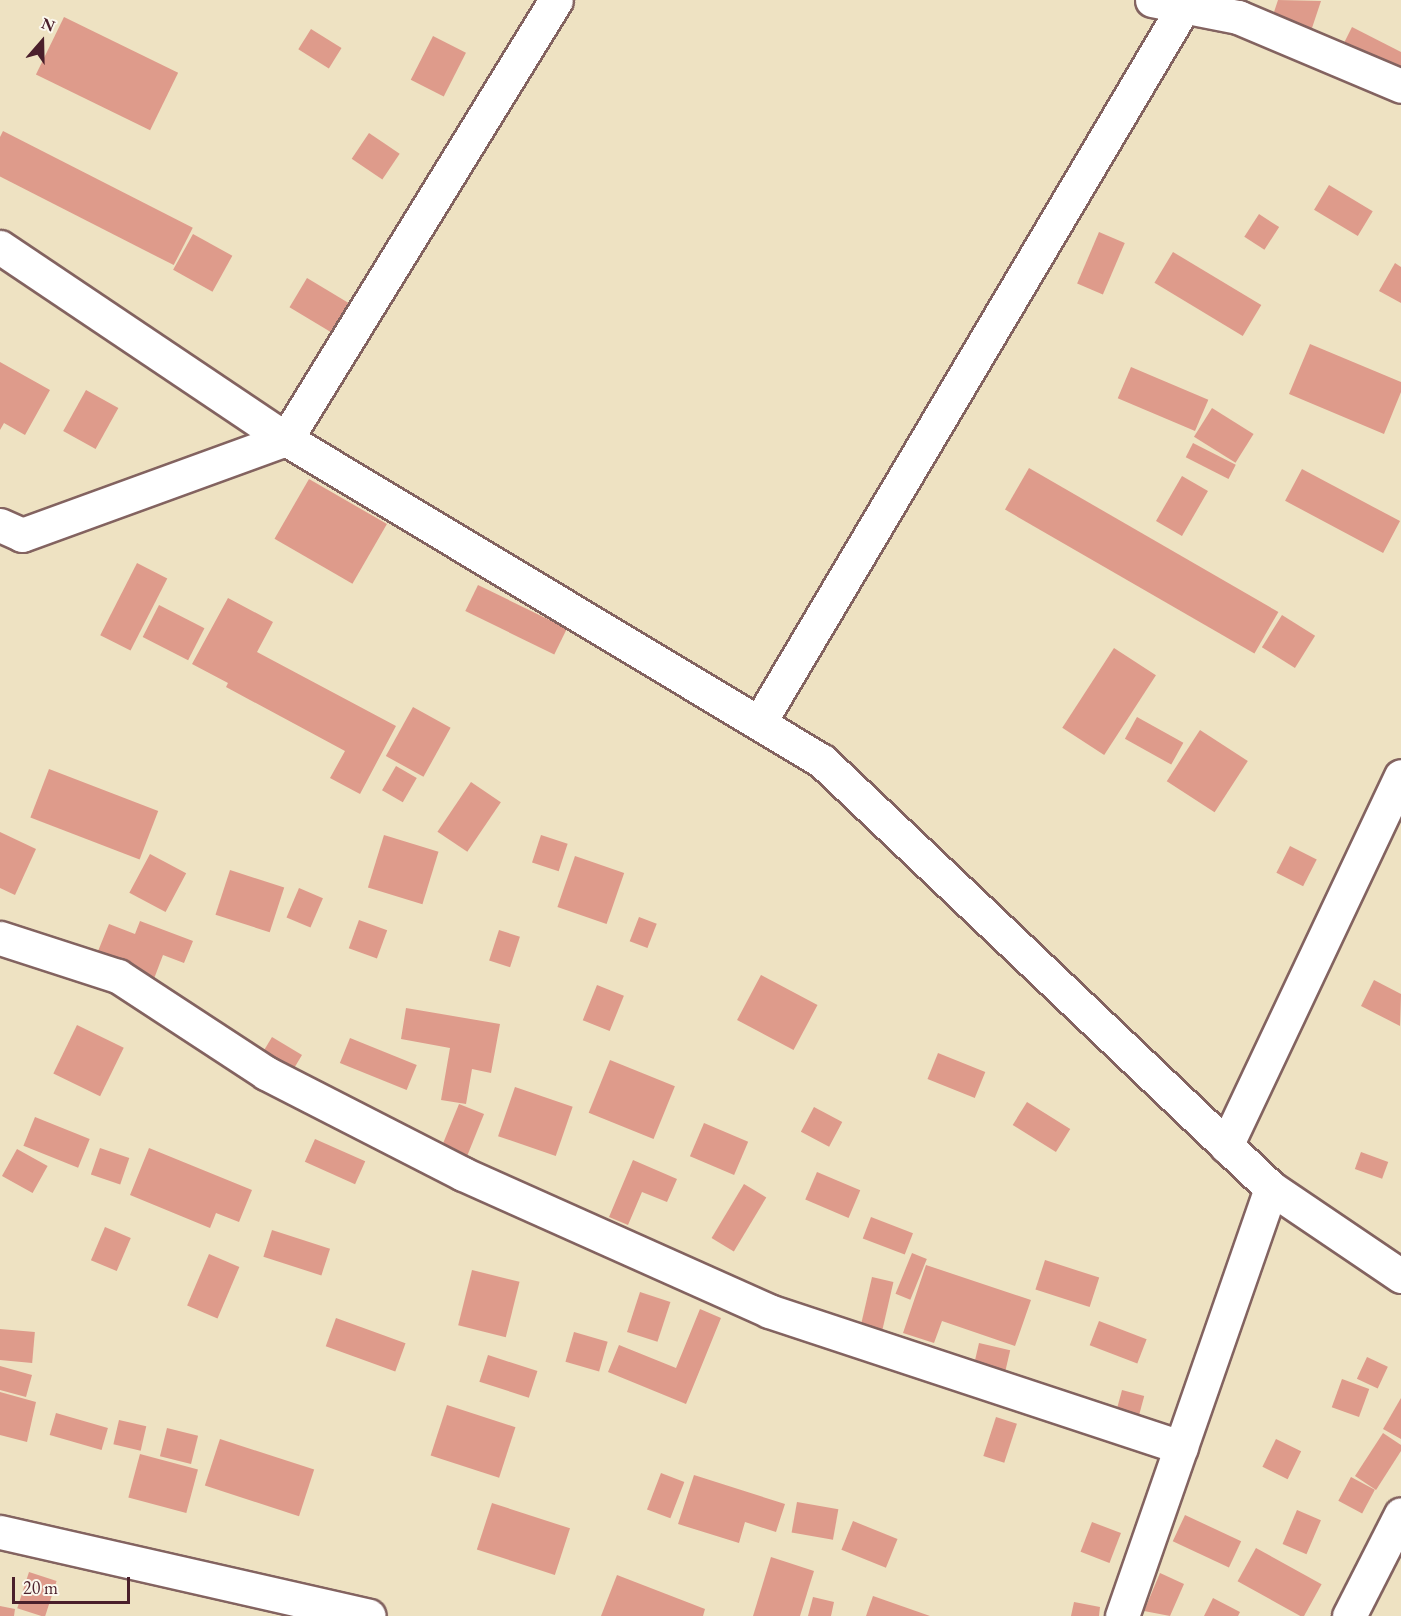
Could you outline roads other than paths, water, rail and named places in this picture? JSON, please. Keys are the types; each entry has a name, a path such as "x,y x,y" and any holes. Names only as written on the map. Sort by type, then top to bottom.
{"street":[{"path":"0,525 22,535 286,439 556,0"},
{"path":"1152,0 1238,17 1401,86"},
{"path":"759,723 1184,6"},
{"path":"0,247 286,439 822,761 1270,1188 1401,1276"},
{"path":"1226,1146 1401,776"},
{"path":"0,938 118,976 277,1078 464,1174 769,1311 1180,1447"},
{"path":"1122,1616 1270,1188"},
{"path":"1349,1616 1401,1514"},
{"path":"0,1532 369,1616"}]}
